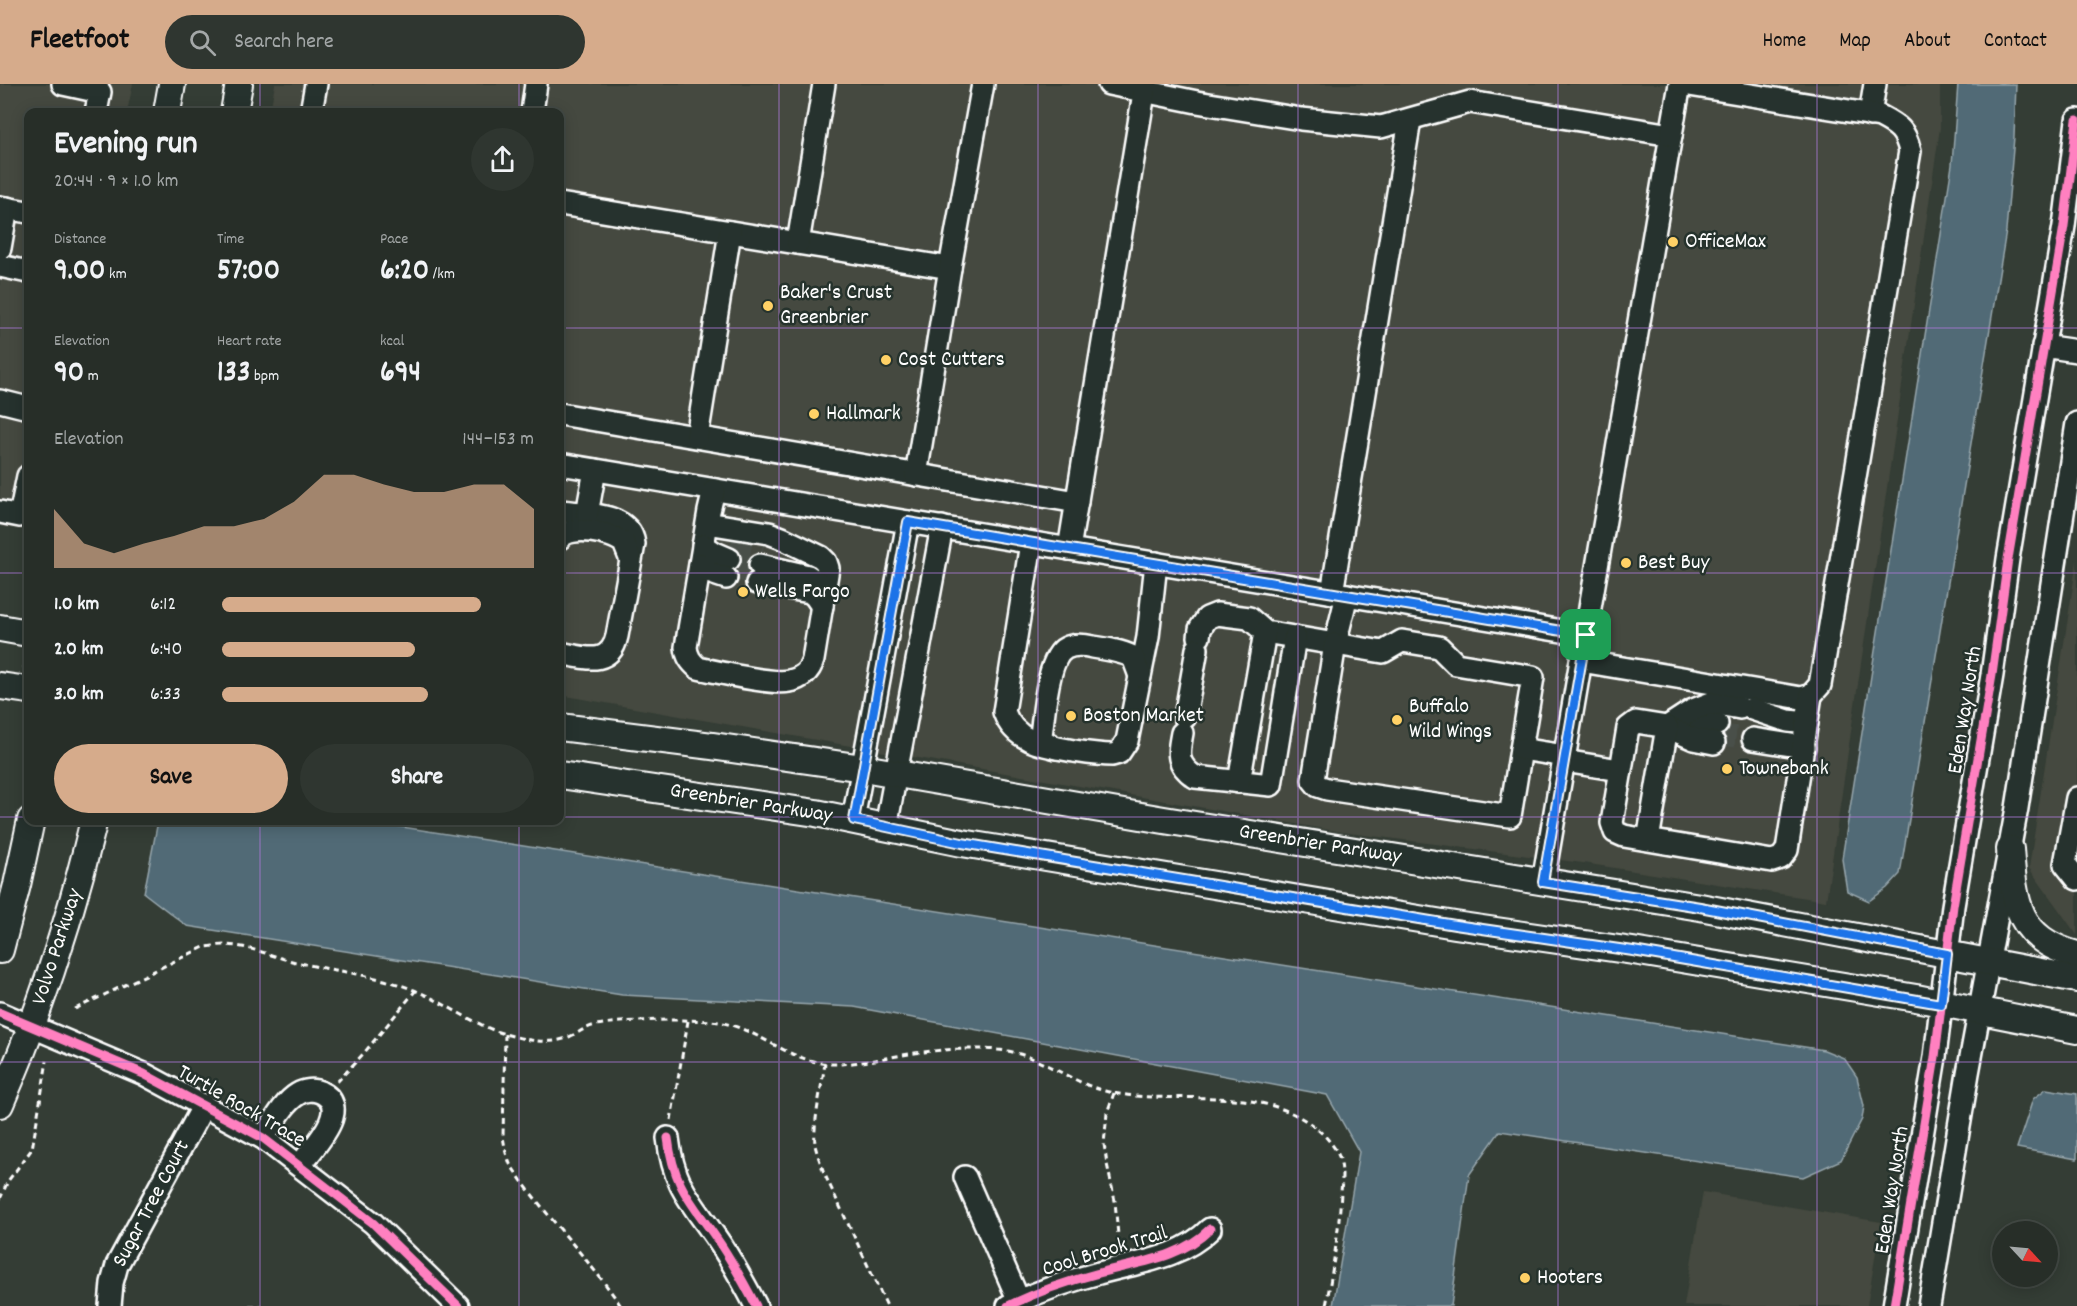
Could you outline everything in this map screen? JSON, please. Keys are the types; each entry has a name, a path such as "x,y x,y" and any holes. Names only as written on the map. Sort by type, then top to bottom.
{"main road":[{"path":"168,108 172,84"},
{"path":"235,108 239,84"},
{"path":"0,628 24,640"},
{"path":"0,686 24,680"},
{"name":"Greenbrier Parkway","path":"564,728 863,768 1164,820 1700,907 2077,979"},
{"name":"Greenbrier Parkway","path":"564,776 854,820 970,844 1443,923 1633,951 2077,1030"},
{"path":"0,950 30,825"},
{"name":"Volvo Parkway","path":"0,1104 32,1027 60,944 93,825"},
{"path":"2010,849 2014,892 2026,920 2041,940 2052,947 2077,955"}],"street":[{"path":"63,84 100,92 97,108"},
{"path":"312,108 316,84"},
{"path":"533,108 536,84"},
{"path":"798,243 824,84"},
{"path":"916,474 983,84"},
{"path":"1109,84 1144,93 1301,119 1381,127 1470,102 1671,135"},
{"path":"1543,882 1671,135 1681,84 1880,116 1899,125 1907,138 1910,151 1820,685 1811,695 1801,698 1581,661"},
{"path":"1870,115 1875,84"},
{"path":"1069,549 1144,93"},
{"path":"1295,637 1271,785 1196,777 1185,770 1180,761 1179,750 1200,629 1207,618 1217,614 1250,618 1266,632 1295,637 1335,644 1383,652 1402,641 1439,647 1456,664 1533,677 1510,816 1327,789 1318,786 1313,780 1335,644 1339,594 1410,120"},
{"name":"Eden Way North","path":"1894,1306 1935,1057 1947,954 2065,216 2077,120"},
{"path":"564,205 950,268"},
{"path":"0,248 3,207 24,211"},
{"path":"697,437 730,232"},
{"path":"0,266 24,271"},
{"path":"2043,346 2077,351"},
{"path":"0,402 24,407"},
{"path":"564,415 1077,502"},
{"path":"1929,1306 2010,849 2077,423"},
{"path":"564,465 1586,635"},
{"path":"587,514 596,470"},
{"path":"702,551 769,533 821,557 828,568 825,592 811,667 799,678 780,682 698,668 691,663 687,655 686,648 702,551 714,490"},
{"path":"0,512 20,516 24,496"},
{"path":"564,511 609,518 629,529 634,544 617,636 611,650 596,659 564,654"},
{"path":"854,820 908,522"},
{"path":"886,827 942,527"},
{"path":"564,533 572,530 614,537 624,543 631,561"},
{"path":"1031,543 1004,712 1011,726 1026,739 1033,743 1056,748 1102,755 1119,753 1127,741 1140,676 1156,563"},
{"path":"702,551 728,564 708,572 702,551"},
{"path":"759,569 815,596 825,592"},
{"path":"1239,782 1266,632"},
{"path":"1056,748 1042,740 1041,735 1052,668 1059,653 1065,648 1083,645 1119,651 1133,657 1140,676"},
{"path":"1715,734 1694,739 1667,727 1636,722 1628,728 1612,823 1615,832 1648,840 1772,861 1781,858 1787,850 1811,695"},
{"path":"1648,840 1667,727 1693,710 1711,703 1750,727 1805,741"},
{"path":"1750,727 1788,721 1805,741"},
{"path":"1521,749 1620,770"},
{"path":"2077,798 2065,864 2077,879"},
{"name":"Turtle Rock Trace","path":"0,1013 144,1074 263,1138 373,1223 458,1306"},
{"path":"263,1138 289,1102 298,1094 317,1091 324,1094 332,1102 334,1113 328,1129 300,1165"},
{"name":"Sugar Tree Court","path":"110,1306 112,1283 117,1265 204,1106"},
{"path":"668,1138 670,1159 678,1183 720,1244 756,1306"},
{"path":"965,1177 1013,1303"},
{"name":"Cool Brook Trail","path":"1013,1303 1065,1283 1161,1258 1184,1247 1210,1229"}],"path":[{"path":"75,1009 204,948 225,945 298,963 361,974 416,990 505,1034 550,1042 561,1040 584,1028 596,1025 711,1022 732,1025 764,1038 795,1057 825,1063 848,1064 925,1052 1000,1049 1021,1055 1084,1084 1114,1093 1130,1096 1196,1096 1243,1100 1278,1108 1304,1121 1324,1136 1339,1156 1342,1170 1340,1229 1326,1306"},
{"path":"338,1080 364,1053 416,990"},
{"path":"668,1138 688,1022"},
{"path":"505,1034 503,1137 510,1164 621,1306"},
{"path":"0,1199 8,1180 32,1149 47,1060"},
{"path":"825,1063 815,1145 824,1173 887,1306"},
{"path":"1114,1093 1107,1113 1104,1144 1115,1202 1120,1268"},
{"path":"249,1306 261,1306"}],"shaded area":[{"path":"0,84 133,84 128,108 24,108 24,530 0,526"},
{"path":"275,84 1940,84 1940,128 1826,901 1583,863 1341,832 564,696 564,108 271,108"},
{"path":"2077,560 2077,935 2029,868"},
{"path":"1703,1192 1881,1222 1867,1306 1684,1306"}],"water":[{"path":"1958,84 2016,84 2006,231 1900,874 1887,888 1869,901 1847,891 1842,859 1952,165"},
{"path":"157,825 390,825 1824,1050 1844,1058 1857,1077 1864,1106 1862,1119 1841,1160 1803,1177 1500,1131 1469,1175 1451,1306 1333,1306 1359,1152 1327,1095 854,1007 622,995 187,926 144,893"},
{"path":"2046,1089 2077,1094 2077,1159 2017,1148 2033,1099"}],"tunnel":[{"path":"730,549 762,555"},
{"path":"727,569 759,574"},
{"path":"1715,734 1753,739"}],"cycle path":[{"path":"1894,1306 1935,1057 1953,906 2064,226 2077,120"},
{"path":"0,1013 144,1074 263,1138 373,1223 458,1306"},
{"path":"668,1138 680,1184 726,1253 756,1306"},
{"path":"1008,1306 1064,1283 1172,1253 1198,1239 1210,1229"}],"place":[{"name":"OfficeMax","path":"1673,242"},
{"name":"Baker's Crust Greenbrier","path":"768,306"},
{"name":"Cost Cutters","path":"886,360"},
{"name":"Hallmark","path":"814,414"},
{"name":"Best Buy","path":"1626,563"},
{"name":"Wells Fargo","path":"743,592"},
{"name":"Boston Market","path":"1071,716"},
{"name":"Buffalo Wild Wings","path":"1397,720"},
{"name":"Townebank","path":"1727,769"},
{"name":"Hooters","path":"1525,1278"}],"route":[{"path":"908,522 1586,635 1543,882 1700,907 1947,954 1941,1004 1633,951 1455,925 962,843 854,820 908,522"}]}
